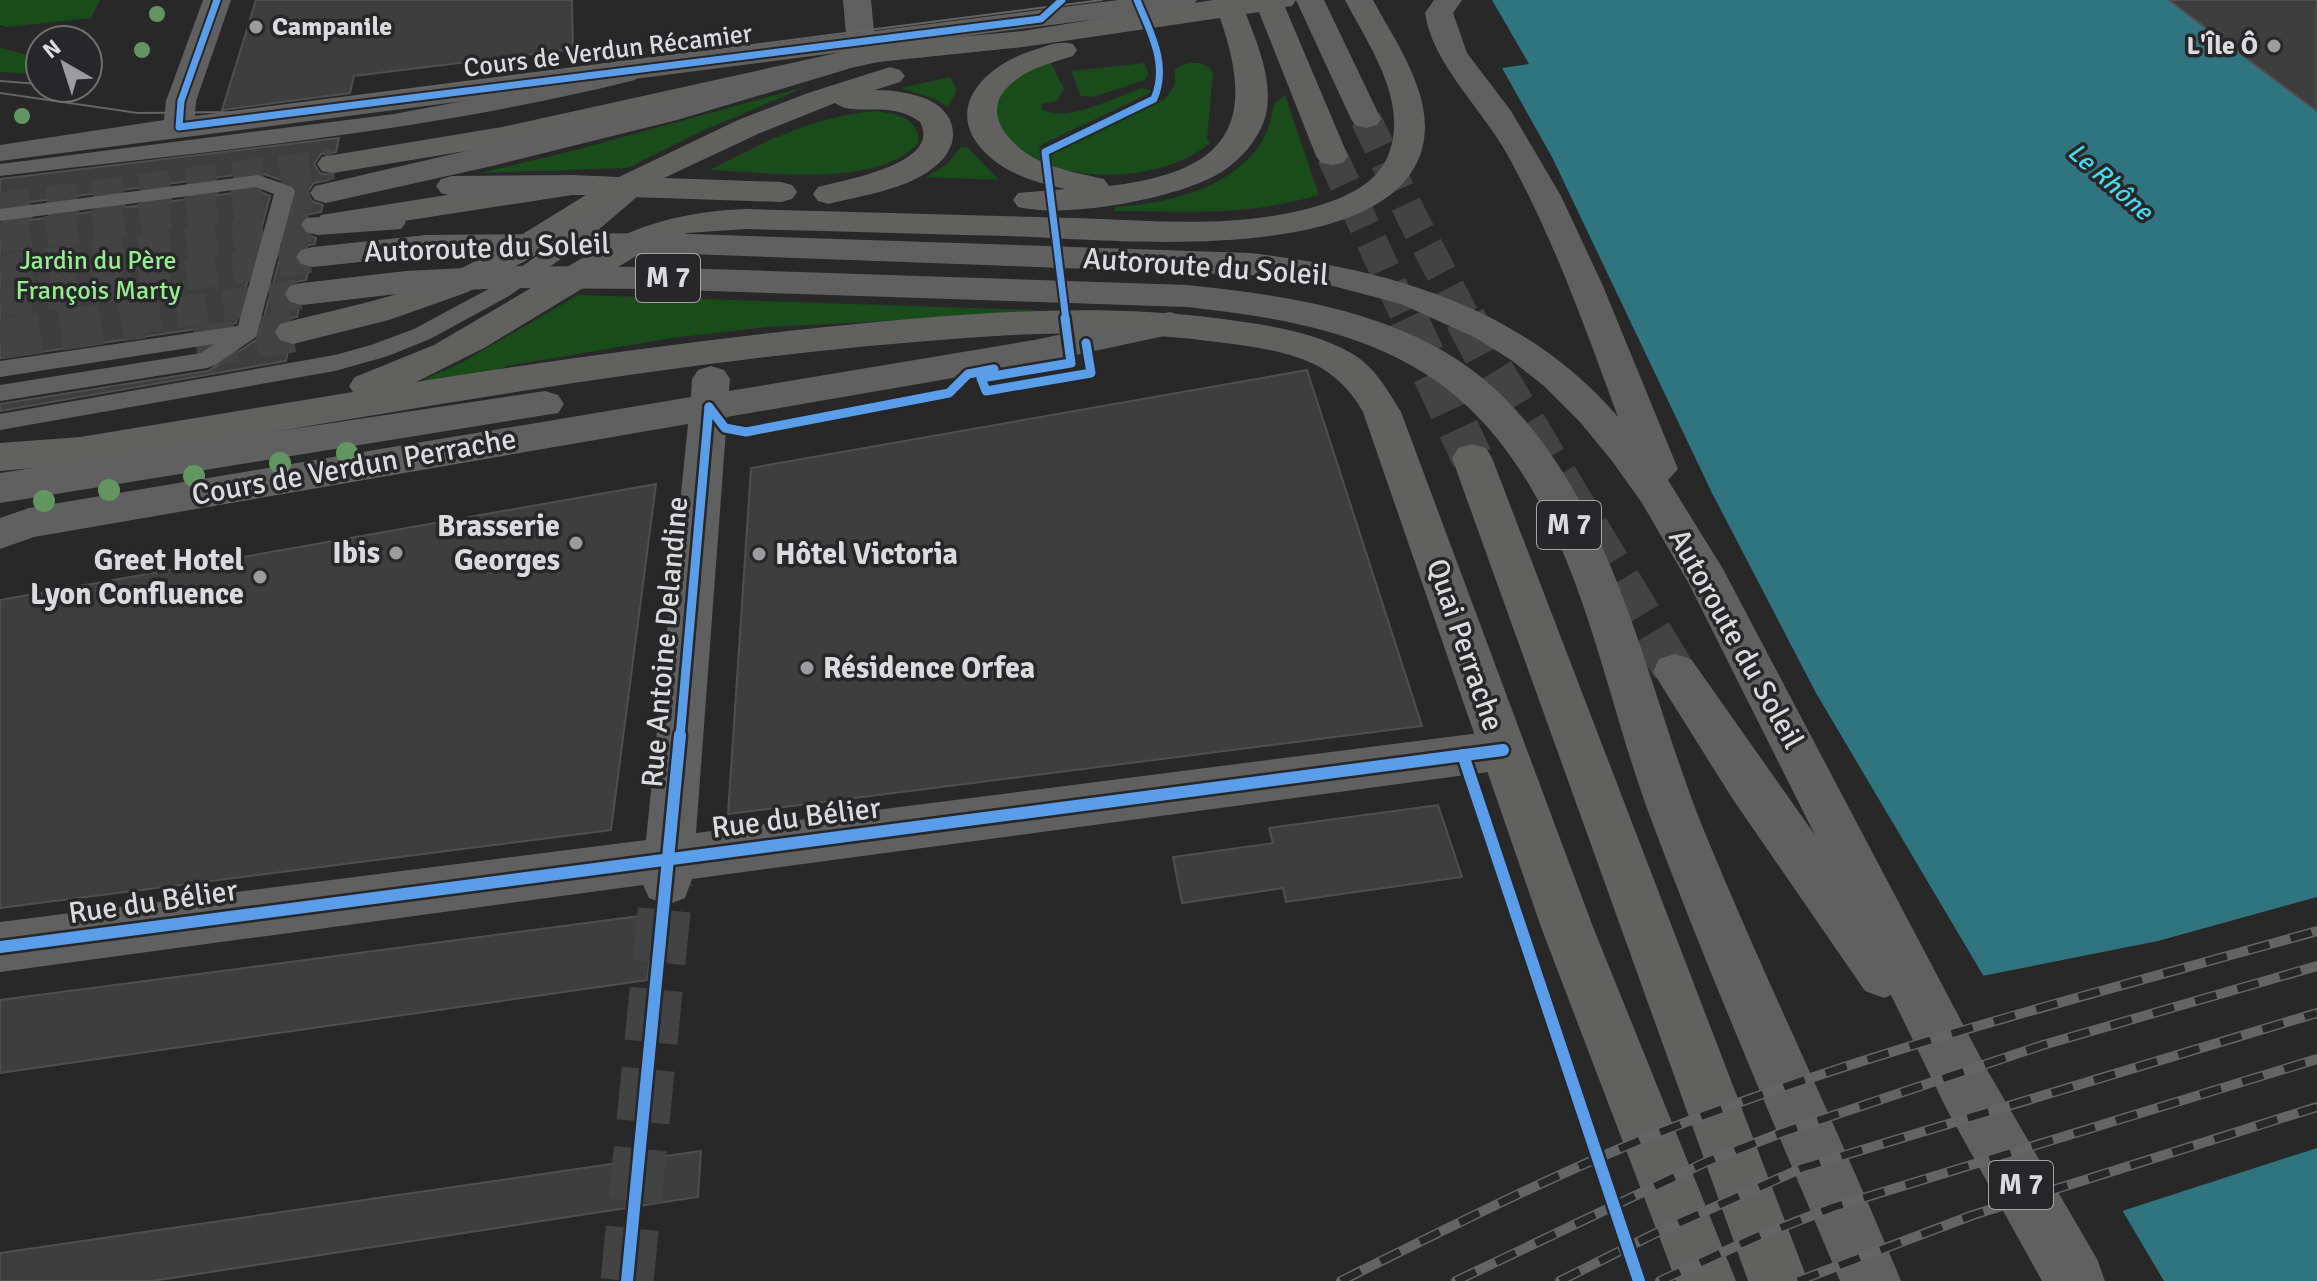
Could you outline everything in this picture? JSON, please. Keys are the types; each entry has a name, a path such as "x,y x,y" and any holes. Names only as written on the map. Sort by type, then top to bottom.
{"main road":[{"path":"179,127 181,101 217,0"},
{"path":"857,0 861,41"},
{"path":"1268,0 1332,156"},
{"path":"322,210 492,157 666,114 878,53 1042,19 1282,0"},
{"path":"1310,0 1366,119"},
{"path":"0,455 140,425 318,397 371,385 463,346 611,255 662,231 685,224 746,219 1180,231 1253,229 1327,213 1382,183 1399,165 1407,147 1410,116 1401,84 1359,0"},
{"path":"1447,0 1439,13 1442,34 1495,110 1534,174 1590,302 1692,553"},
{"path":"322,210 572,185 1045,200 1131,191 1182,178 1214,163 1236,146 1249,120 1252,89 1247,59 1194,8"},
{"path":"1131,191 1076,183 1017,162 1005,154 983,129 981,105 994,83 1016,67 1194,8"},
{"path":"293,332 359,317 421,298 499,263 658,169 700,148 810,103 1042,19"},
{"name":"Cours de Verdun Récamier","path":"9,164 179,127 1042,19"},
{"path":"810,103 871,99 904,102 929,114 940,129 936,148 922,161 899,172 829,194"},
{"name":"Autoroute du Soleil","path":"322,210 426,245 662,243 1250,264 1357,280 1439,306 1507,341 1555,376 1602,421 1646,479 1692,553 1804,765 1967,1089 2075,1281"},
{"name":"Autoroute du Soleil","path":"302,294 431,280 518,277 649,278 1157,294 1252,302 1293,309 1375,333 1427,359 1479,396 1518,438 1543,474 1581,547 1664,790 1712,914 1871,1281"},
{"name":"Quai Perrache","path":"0,455 80,451 715,349 986,324 1100,319 1170,324 1238,333 1307,348 1338,361 1363,380 1382,412 1567,927 1706,1281"},
{"name":"Cours de Verdun Perrache","path":"0,488 1073,345 1170,324"},
{"name":"Cours de Verdun Perrache","path":"0,534 29,523 710,393"},
{"name":"Rue Antoine Delandine","path":"668,869 710,393"},
{"path":"1472,458 1778,1281"},
{"path":"1675,672 1749,783 1967,1089"},
{"name":"Rue du Bélier","path":"0,947 668,869 1503,750"}],"lane":[{"path":"9,164 527,100 683,63"},
{"path":"0,422 335,363 387,348 446,324 498,295 594,226 658,169"},
{"path":"0,215 258,181 285,191 248,332 207,360 0,393"},
{"path":"0,369 248,332"}],"green space":[{"path":"0,0 100,0 91,18 7,27 0,25"},
{"path":"0,48 24,54 24,73 0,72"},
{"path":"1050,61 1064,89 1057,101 1042,104 1042,109 1052,113 1076,111 1141,88 1150,90 1150,93 1039,146 1051,155 1165,99 1175,85 1175,70 1195,63 1205,65 1213,72 1207,140 1211,142 1180,161 1144,172 1125,174 1070,171 1036,159 1007,137 999,124 996,109 1002,94 1017,78"},
{"path":"1144,63 1149,75 1145,80 1093,97 1081,96 1071,71"},
{"path":"950,77 957,90 948,107 901,88"},
{"path":"808,86 702,131 628,168 479,173 572,151"},
{"path":"1285,95 1319,195 1241,210 1114,211 1115,207 1175,198 1232,173 1260,145 1274,104"},
{"path":"875,111 898,115 910,122 919,142 901,157 850,172 790,174 710,170 810,124"},
{"path":"961,147 967,147 999,180 926,177 947,164"},
{"path":"578,295 1036,310 1035,314 768,327 672,338 507,366 479,377 421,381 461,363"}],"water":[{"name":"Le Rhône","path":"1492,0 2317,0 2317,1281 2164,1281 1816,693 1712,493 1552,157 1502,68 1529,64"}],"pier":[{"path":"2317,897 2317,1148 2119,1212 1977,977 2158,941"}],"building":[{"path":"256,0 572,0 573,49 354,76 350,93 222,110"},
{"name":"L'Île Ô","path":"2169,0 2317,0 2317,111"},
{"path":"339,138 336,152 321,154 314,164 320,173 330,175 329,180 314,183 307,193 313,202 323,205 321,212 306,215 298,225 304,234 316,238 315,244 300,247 293,257 299,266 309,269 306,280 289,283 282,292 287,304 299,307 297,317 279,321 272,330 277,342 289,346 286,361 0,411 0,404 208,371 258,339 298,192 293,184 258,172 0,206 0,179"},
{"name":"Jardin du Père François Marty","path":"256,190 270,196 236,323 0,358 0,224"},
{"path":"1307,370 1422,726 728,814 751,468"},
{"path":"656,484 611,830 0,908 0,600"},
{"path":"1438,805 1462,877 1286,902 1283,888 1182,903 1173,857 1273,843 1269,828"},
{"path":"655,914 647,980 0,1073 0,1000"},
{"path":"701,1151 698,1197 152,1281 0,1281 0,1253"}],"tunnel":[{"path":"1366,119 1412,217 1466,320"},
{"path":"1332,156 1408,320"},
{"path":"0,208 333,164"},
{"path":"0,238 326,193"},
{"path":"0,270 318,225"},
{"path":"0,302 313,257"},
{"path":"130,320 302,294"},
{"path":"0,339 143,318"},
{"path":"1407,318 1472,458"},
{"path":"1465,318 1489,364 1675,672"},
{"path":"196,347 293,332"},
{"path":"627,1281 667,882"}],"tram line":[{"path":"0,93 138,113 232,112 1102,0"},
{"path":"0,81 24,83"}],"railway":[{"path":"1341,1281 1574,1169 1734,1104 1982,1025 2317,931"},
{"path":"1456,1281 1706,1162 1781,1133 2043,1045 2317,966"},
{"path":"1560,1281 1654,1234 1802,1168 2317,1013"},
{"path":"1660,1281 1754,1238 1834,1207 2317,1059"},
{"path":"1798,1281 1973,1215 2317,1107"}],"cycle path":[{"path":"217,0 181,101 179,127 1041,19 1062,0"},
{"path":"1086,343 1091,373 986,391 981,378 1071,363 1045,152 1154,99 1159,87 1159,62 1137,0"},
{"path":"709,407 725,428 746,432 949,393 968,374 994,369"},
{"path":"627,1281 667,882 709,407"},
{"path":"0,947 1503,750"},
{"path":"1463,755 1639,1281"}],"place":[{"name":"Campanile","path":"256,27"},
{"name":"L'Île Ô","path":"2274,46"},
{"name":"Brasserie Georges","path":"576,543"},
{"name":"Ibis","path":"396,553"},
{"name":"Hôtel Victoria","path":"759,554"},
{"name":"Greet Hotel Lyon Confluence","path":"260,577"},
{"name":"Résidence Orfea","path":"807,668"}]}
